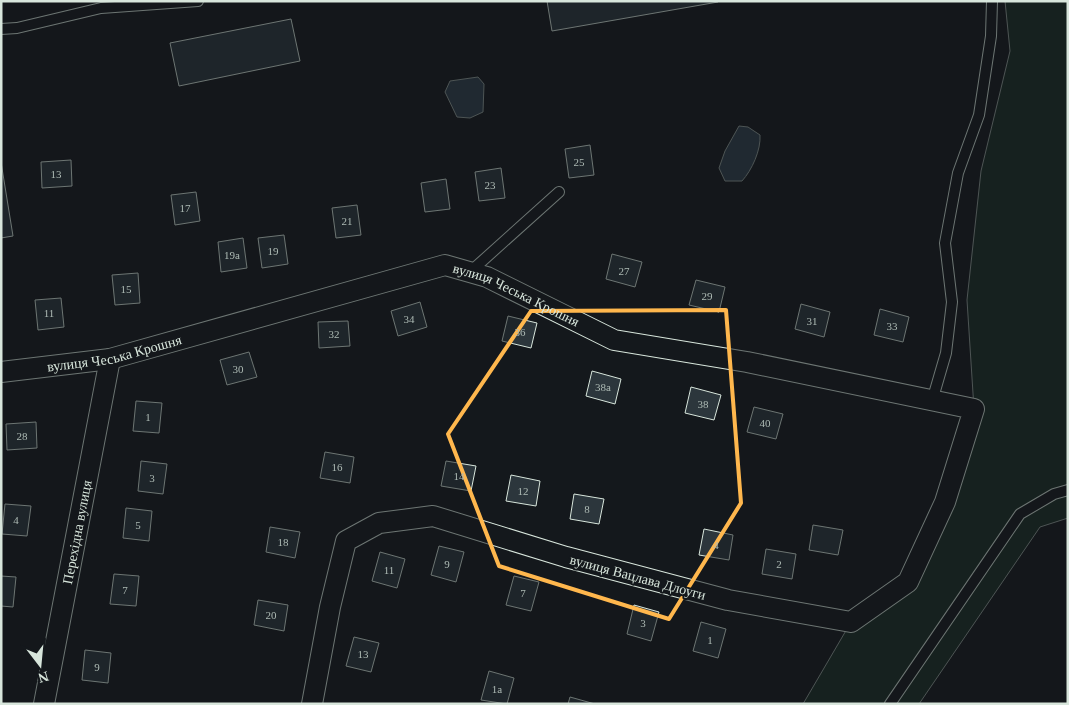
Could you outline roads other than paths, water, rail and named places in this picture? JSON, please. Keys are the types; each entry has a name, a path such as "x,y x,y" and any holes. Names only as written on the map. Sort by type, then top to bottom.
{"street":[{"name":"вулиця Чеська Крошня","path":"1,372 110,359 445,265 486,277 614,340 747,362 974,409"},
{"name":"Перехідна вулиця","path":"44,704 110,359"},
{"name":"вулиця Вацлава Длоуги","path":"312,704 330,607 346,541 379,523 433,516 566,557 728,600 851,622 908,582 945,502 974,409"}],"lane":[{"path":"1,29 17,28 101,8 198,1"},
{"path":"932,401 946,353 952,302 945,243 958,173 979,115 991,36 992,1"},
{"path":"470,272 559,192"},
{"path":"890,704 1020,514 1054,494 1068,490"}],"water":[{"path":"478,77 484,84 483,112 470,118 457,117 445,92 450,81"},
{"path":"739,126 748,127 760,135 759,147 752,166 742,181 725,181 719,168 725,151"}]}
